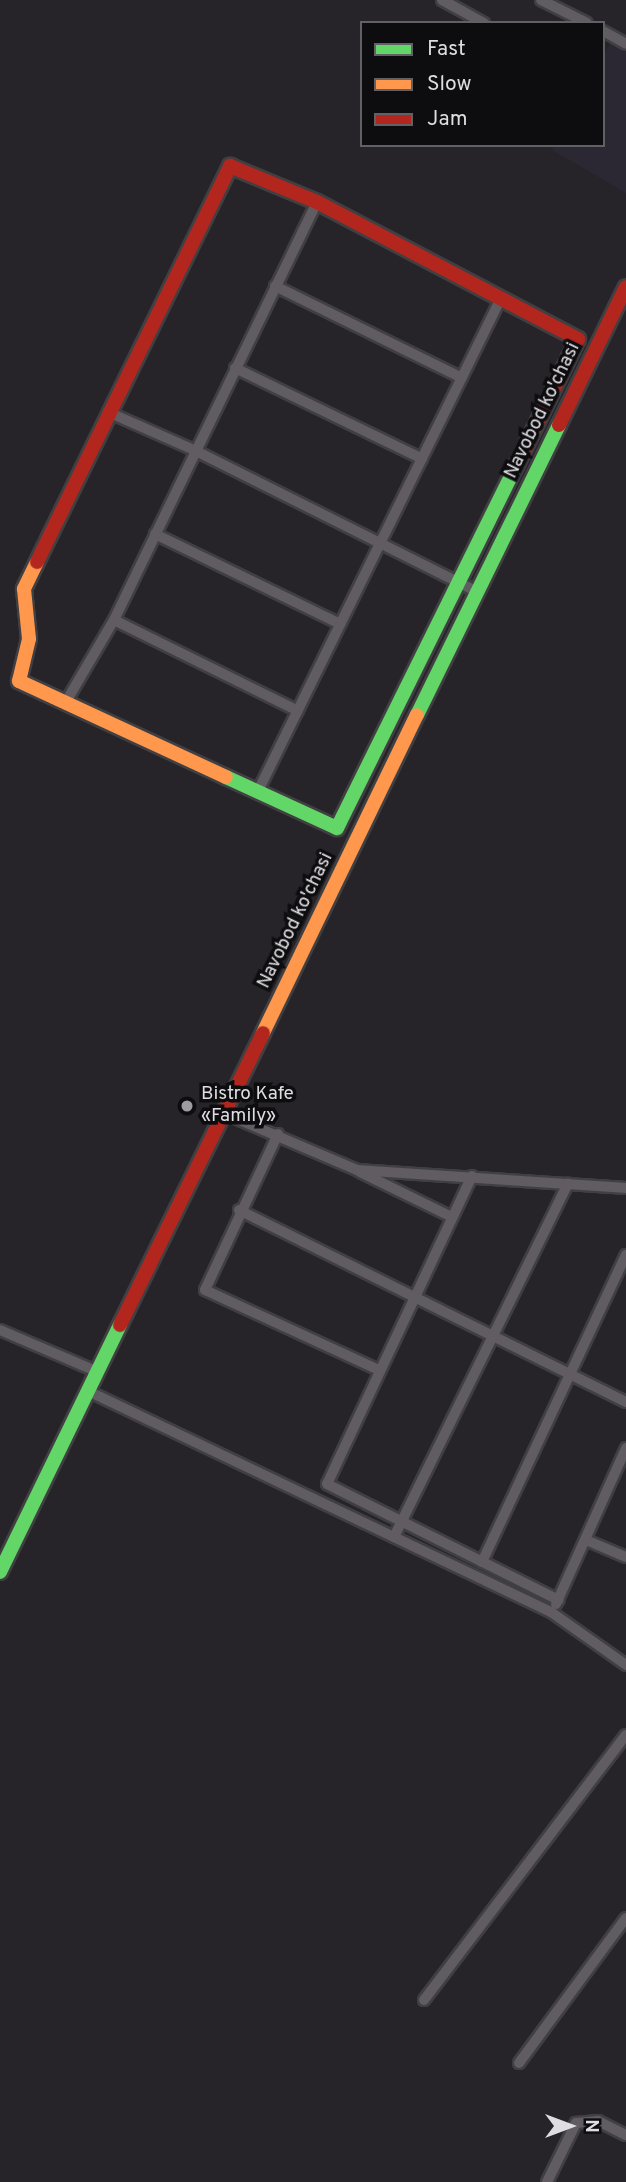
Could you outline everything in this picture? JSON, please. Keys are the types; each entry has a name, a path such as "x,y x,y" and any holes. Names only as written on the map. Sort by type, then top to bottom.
{"street":[{"path":"442,0 480,21"},
{"path":"541,0 583,21"},
{"path":"605,36 626,44"},
{"path":"230,166 317,202 578,339 461,582 337,828 67,700 19,681 29,639 24,589 230,166"},
{"path":"67,700 114,620 194,450 317,202"},
{"path":"275,286 462,378"},
{"name":"Navobod ko'chasi","path":"0,1572 626,287"},
{"path":"259,789 500,300"},
{"path":"235,368 422,459"},
{"path":"108,412 194,450 476,591"},
{"path":"155,534 340,624"},
{"path":"114,620 298,711"},
{"path":"223,1113 278,1134 452,1217"},
{"path":"278,1134 239,1209 205,1290 379,1370"},
{"path":"357,1170 626,1188"},
{"path":"472,1176 413,1295 327,1485 559,1600"},
{"path":"394,1537 491,1334 568,1183"},
{"path":"239,1209 626,1402"},
{"path":"482,1562 626,1255"},
{"path":"0,1330 98,1372"},
{"path":"88,1391 551,1612 626,1665"},
{"path":"551,1612 623,1461 626,1448"},
{"path":"586,1540 626,1557"},
{"path":"424,2000 626,1735"},
{"path":"519,2063 626,1918"},
{"path":"547,2182 576,2123 598,2121 626,2135"}],"shaded area":[{"path":"612,40 626,48 626,193 552,150 554,147 605,147 605,52"}],"traffic: fast":[{"path":"417,715 559,425"},
{"path":"226,777 337,828 516,466"},
{"path":"0,1572 120,1325"}],"traffic: slow":[{"path":"37,562 24,589 29,639 19,681 226,777"},
{"path":"263,1033 417,715"}],"traffic: jam":[{"path":"230,166 317,202 578,339 516,466"},
{"path":"37,562 230,166"},
{"path":"559,425 626,287"},
{"path":"120,1325 263,1033"}],"place":[{"name":"Bistro Kafe «Family»","path":"187,1106"}]}
